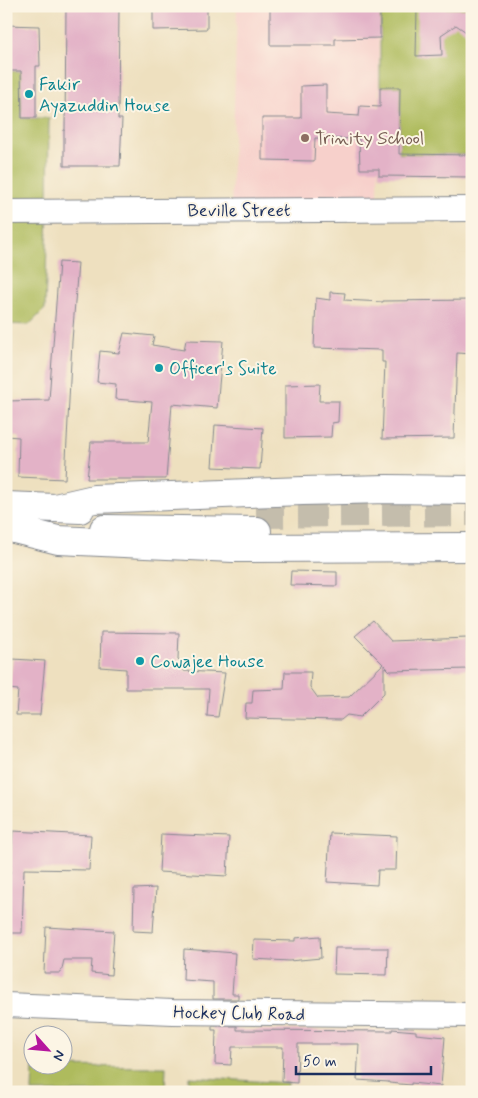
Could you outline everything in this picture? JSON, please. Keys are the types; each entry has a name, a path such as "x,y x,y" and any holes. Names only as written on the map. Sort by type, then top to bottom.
{"main road":[{"path":"8,521 94,499 340,490 472,490"},
{"path":"8,521 257,523 55,508"},
{"path":"8,521 58,540 233,548 472,547"}],"street":[{"name":"Beville Street","path":"6,212 472,209"},
{"name":"Hockey Club Road","path":"6,1005 174,1012 472,1015"}],"shaded area":[{"name":"Trinity School","path":"237,6 379,6 378,209 231,210"}],"green space":[{"path":"380,6 472,6 472,155 399,154 400,87 380,87"},
{"path":"6,71 21,71 22,118 49,118 45,309 29,325 6,324"},
{"path":"72,1066 166,1067 165,1092 32,1092 33,1076 72,1076"},
{"path":"189,1077 288,1083 287,1092 189,1092"}],"building":[{"path":"66,6 119,6 118,119 122,119 120,166 64,166"},
{"path":"153,6 207,6 207,29 153,30"},
{"path":"270,6 380,6 380,38 335,39 335,45 270,45"},
{"path":"417,8 472,9 472,36 456,25 441,35 442,55 416,56"},
{"name":"Fakir Ayazuddin House","path":"6,25 39,26 40,66 36,66 36,118 22,118 21,71 6,71"},
{"path":"326,85 326,114 359,116 360,106 380,107 380,87 400,87 399,154 472,155 472,177 379,176 379,169 360,169 359,139 315,138 314,161 262,160 262,118 301,118 301,86"},
{"path":"59,262 78,263 65,479 18,477 19,437 6,436 6,401 49,400"},
{"path":"330,292 345,293 344,300 383,302 472,300 472,354 457,353 454,438 382,439 385,362 382,362 382,350 314,348 316,298 330,300"},
{"name":"Officer's Suite","path":"124,333 154,336 152,345 184,350 186,340 223,341 217,408 172,404 166,479 87,479 91,442 148,442 152,402 115,399 116,384 97,382 100,351 119,353"},
{"path":"320,384 319,401 339,401 338,422 332,423 331,437 285,438 285,385"},
{"path":"215,425 263,428 260,469 212,467"},
{"path":"291,571 337,572 337,586 290,585"},
{"path":"373,621 391,641 467,638 468,669 390,671 384,665 384,693 360,717 347,715 341,720 245,718 246,703 252,703 253,690 284,689 285,672 311,672 310,687 318,698 349,697 383,664 355,636"},
{"name":"Cowajee House","path":"101,632 179,633 178,659 184,664 184,671 225,673 218,717 207,716 209,689 126,689 126,669 100,667"},
{"path":"13,659 45,661 40,715 16,715 18,690 9,689"},
{"path":"13,831 91,835 89,870 24,869 22,933 6,933 6,873 10,873"},
{"path":"330,833 397,836 396,870 378,870 377,885 327,882"},
{"path":"161,834 229,837 227,876 159,872"},
{"path":"156,888 153,932 133,931 134,889"},
{"path":"46,927 114,931 111,975 91,973 92,960 64,960 61,973 44,973"},
{"path":"320,936 321,958 289,961 253,959 254,940 295,941 295,938"},
{"path":"335,948 388,948 387,975 334,974"},
{"path":"184,949 235,953 232,994 238,994 238,999 213,999 213,982 183,980"},
{"path":"212,1026 237,1026 237,1030 392,1031 392,1029 416,1031 416,1034 445,1037 441,1086 357,1080 359,1044 298,1044 297,1083 282,1082 283,1047 232,1047 231,1065 215,1064 216,1030 212,1030"}],"tunnel":[{"path":"256,514 472,512"}],"place":[{"name":"Fakir Ayazuddin House","path":"29,94"},
{"name":"Trinity School","path":"305,138"},
{"name":"Officer's Suite","path":"159,368"},
{"name":"Cowajee House","path":"140,661"}]}
